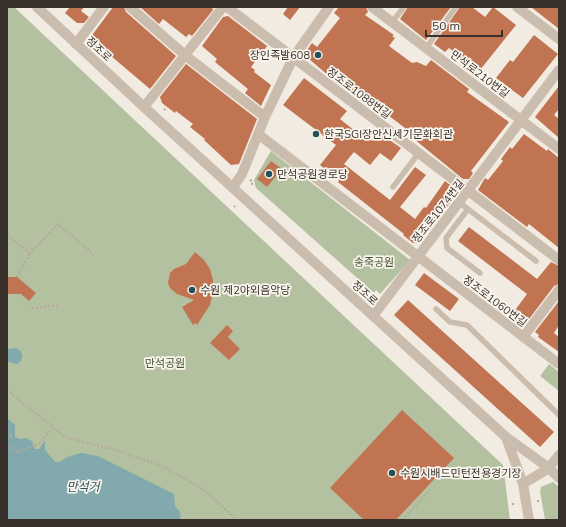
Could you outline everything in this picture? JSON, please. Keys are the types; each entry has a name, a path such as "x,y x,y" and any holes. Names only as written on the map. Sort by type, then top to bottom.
{"street":[{"name":"정조로","path":"37,7 144,108 233,187 506,437 523,484 529,520"},
{"path":"76,44 104,7"},
{"path":"130,7 186,56 265,116"},
{"path":"144,108 227,7"},
{"name":"정조로1088번길","path":"227,7 468,192"},
{"path":"233,187 242,174 265,116 293,58 329,7"},
{"name":"만석로210번길","path":"372,7 559,149"},
{"path":"518,7 559,39"},
{"name":"정조로1074번길","path":"373,316 417,257 464,206 468,192 559,70"},
{"path":"258,134 417,257"},
{"path":"468,192 559,260"},
{"name":"정조로1060번길","path":"417,257 559,364"},
{"path":"524,337 559,290"},
{"path":"506,437 549,468 559,478"},
{"path":"523,484 549,468 559,454"}],"lane":[{"path":"392,22 404,7"},
{"path":"426,48 456,7"},
{"path":"393,186 418,154"},
{"path":"480,273 447,248 446,238 464,206 536,261"},
{"path":"436,309 450,322 467,325 559,415"}],"path":[{"path":"164,110 167,107"},
{"path":"250,180 252,181 252,185"},
{"path":"17,277 30,253 58,224 94,255"},
{"path":"7,235 30,253"},
{"path":"32,308 57,305"},
{"path":"7,390 65,437 122,452 164,467 203,489 236,520"},
{"path":"7,444 16,452 39,444 52,428"},
{"path":"7,430 12,435 7,440"},
{"path":"177,474 179,470"},
{"path":"402,520 430,490"}],"green space":[{"name":"만석공원","path":"7,7 14,7 503,465 510,520 7,520"},
{"name":"송죽공원","path":"271,151 410,260 380,294 376,290 374,293 256,188 254,180"},
{"path":"549,364 559,372 559,391 540,376"},
{"path":"553,482 559,487 559,520 545,520 540,491 541,487"}],"water":[{"path":"7,347 9,349 16,348 21,351 22,358 17,364 9,362 7,359"},
{"name":"만석거","path":"7,418 15,425 15,437 20,439 26,438 32,441 35,449 39,449 45,441 45,450 55,462 60,462 67,457 81,453 98,456 174,494 175,506 180,512 181,520 7,520"}],"building":[{"path":"70,7 84,7 81,11 89,17 84,23 77,23 65,13"},
{"path":"113,7 124,7 126,12 176,56 150,89 104,50 102,53 90,43 90,38"},
{"path":"140,7 212,7 213,10 192,36 189,34 186,37 163,19 159,24"},
{"path":"288,7 300,7 290,20 283,14"},
{"path":"339,7 366,7 368,12 365,15 394,35 392,36 395,38 389,46 412,63 417,62 426,66 431,60 469,89 467,92 509,122 471,171 473,173 469,179 463,179 403,130 405,128 384,112 382,114 338,81 337,83 308,58 307,50 312,43 317,47 340,18 334,13"},
{"path":"408,7 451,7 426,40 400,19"},
{"path":"460,7 472,7 485,17 493,7 516,25 480,70 449,48 445,52 434,44"},
{"path":"531,7 559,7 559,29"},
{"path":"228,16 267,46 251,67 255,70 254,72 271,85 261,106 245,93 248,89 215,62 217,59 202,46 223,17"},
{"path":"534,35 558,54 523,98 496,78 510,60 513,62"},
{"path":"186,64 257,119 239,164 231,165 204,140 205,139 190,127 193,124 176,111 175,113 162,103 160,97"},
{"path":"304,78 347,111 340,119 355,131 357,129 372,141 378,132 401,148 391,161 380,153 370,165 354,152 344,164 390,200 415,167 426,175 400,207 415,219 424,207 426,208 445,181 454,188 455,196 420,242 413,243 403,235 404,234 338,182 339,180 320,165 336,145 283,105"},
{"path":"559,86 559,109 554,115 559,119 559,138 535,117"},
{"path":"524,134 547,151 548,149 559,158 559,248 529,224 527,227 478,190 485,178 488,180 503,161 501,159 510,147 512,149"},
{"name":"만석공원경로당","path":"271,161 282,169 267,187 257,179"},
{"path":"469,227 537,279 551,262 559,266 559,284 554,286 523,327 510,317 527,294 458,241"},
{"name":"수원 제2야외음악당","path":"195,252 204,260 210,269 213,280 213,292 210,305 197,325 196,323 193,325 182,307 194,300 177,294 170,288 168,283 170,273 174,269 186,264"},
{"path":"424,273 459,299 450,311 415,285"},
{"path":"7,277 17,277 36,293 29,301 21,294 7,294"},
{"path":"408,300 554,432 540,447 394,315"},
{"path":"559,301 559,325 554,333 559,337 559,352 538,337 539,335 535,332"},
{"path":"227,325 233,331 228,337 240,349 229,360 210,343"},
{"name":"수원시배드민턴전용경기장","path":"402,410 454,458 396,520 364,520 330,488"}],"place":[{"name":"장인족발608","path":"318,55"},
{"name":"한국SGI장안신세기문화회관","path":"316,134"},
{"name":"만석공원경로당","path":"269,174"},
{"name":"수원 제2야외음악당","path":"192,290"},
{"name":"수원시배드민턴전용경기장","path":"392,473"}]}
